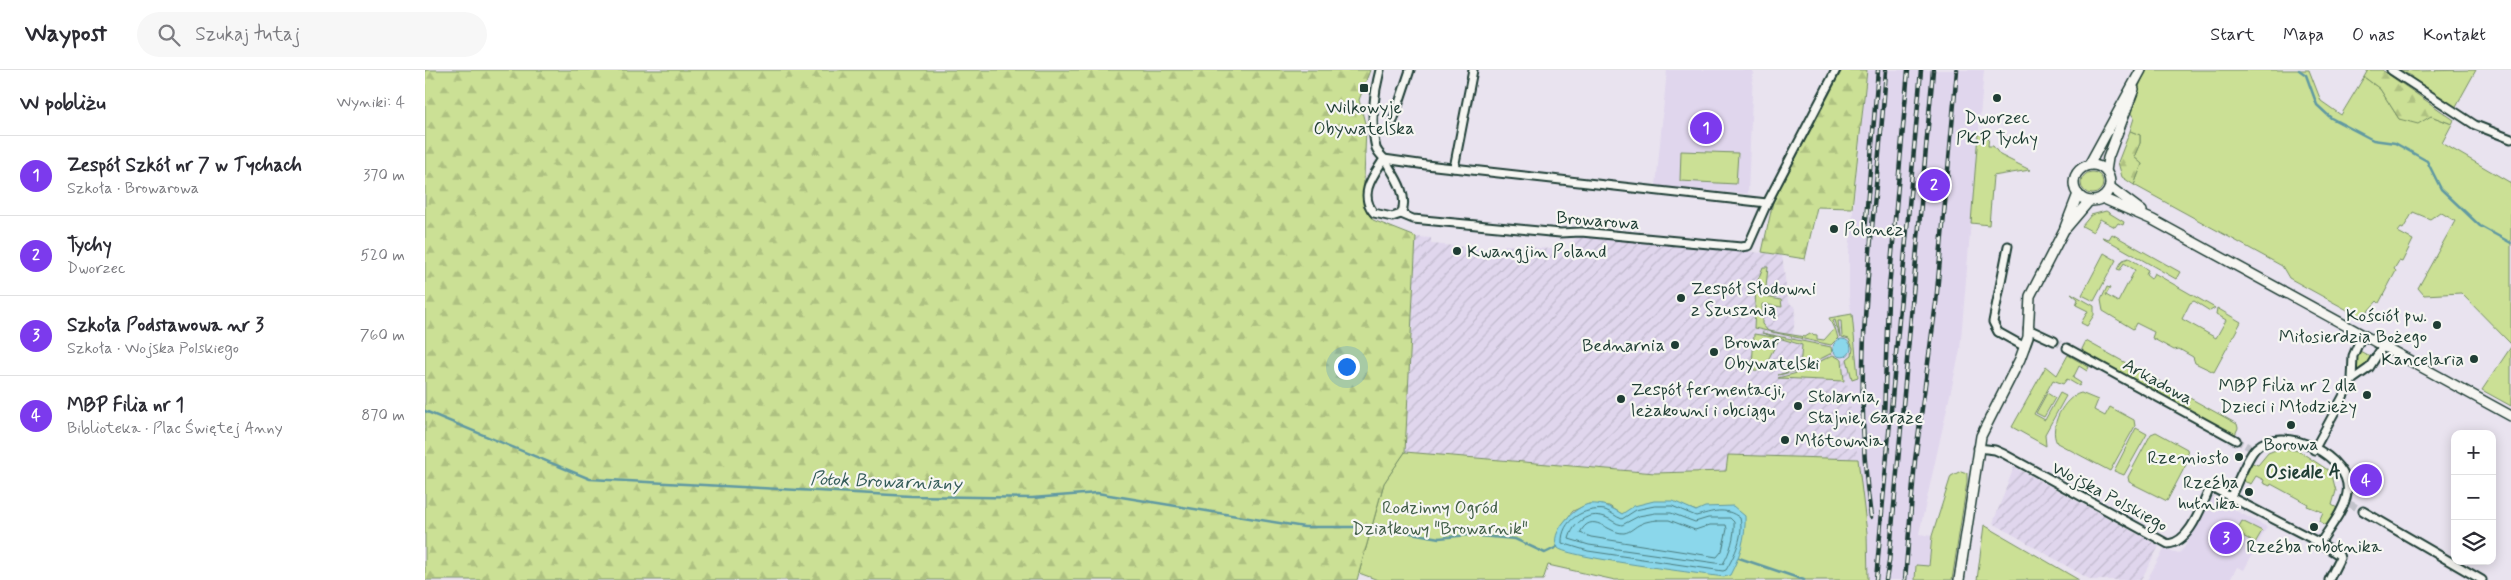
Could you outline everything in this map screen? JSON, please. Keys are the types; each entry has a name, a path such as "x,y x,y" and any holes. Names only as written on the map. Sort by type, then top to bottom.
{"street":[{"path":"1380,70 1375,106 1375,139 1378,153 1384,158 1403,192 1404,205 1401,214"},
{"path":"1393,121 1410,70"},
{"path":"1454,168 1473,70"},
{"name":"Browarowa","path":"1767,203 1454,168 1384,158 1368,186 1367,203 1374,213 1392,217 1401,214 1413,219 1741,247 1751,243 1767,203 1836,70"},
{"path":"2102,198 2110,187 2106,171 2108,158 2135,81 2141,70"},
{"path":"2391,70 2475,126 2511,139"},
{"path":"1959,580 1978,448 1985,425 2025,347 2030,296 2064,230 2076,189 2078,172 2089,165 2131,85 2135,81"},
{"path":"2089,165 2101,167 2106,171"},
{"path":"2110,187 2153,220"},
{"path":"2076,189 2089,200"},
{"path":"2064,230 2089,200 2102,198 2153,220 2511,416"},
{"path":"2008,246 1993,322 1998,332 2025,347"},
{"path":"2028,329 2054,341"},
{"path":"2315,450 2352,380 2353,356 2362,335"},
{"path":"2352,380 2369,368 2383,346"},
{"name":"Arkadowa","path":"2067,348 2236,440"},
{"path":"2320,543 2347,503 2347,485 2341,468 2329,458 2299,441 2273,438 2251,449 2231,496 2338,553 2340,558 2329,580"},
{"name":"Wojska Polskiego","path":"1978,448 1995,450 2004,454 2168,544 2184,538 2211,488 2231,496"},
{"path":"2363,511 2482,580"}],"shaded area":[{"path":"1667,70 1753,70 1748,194 1656,186"},
{"path":"1867,70 1984,70 1960,350 1919,534 1932,536 1929,566 1916,565 1915,580 1868,580 1867,533 1847,380 1857,354 1849,295 1849,252"},
{"path":"1586,235 1782,255 1788,302 1796,308 1793,334 1805,337 1810,334 1817,335 1817,339 1824,340 1834,329 1829,318 1852,314 1858,377 1847,381 1858,459 1728,455 1726,471 1655,473 1405,452 1416,237 1431,238 1431,244 1500,250 1505,245 1574,251 1574,240"},
{"path":"2014,467 2159,546 2141,580 2091,580 1993,523"},
{"path":"2212,498 2267,527 2244,570 2237,567 2230,580 2147,580 2164,549 2179,553 2184,548"}],"green space":[{"path":"425,70 1370,70 1359,100 1366,127 1363,205 1373,220 1416,237 1405,452 1384,483 1357,580 425,580"},
{"path":"1842,70 1867,70 1852,208 1817,207 1805,259 1762,252 1773,202"},
{"path":"2146,70 2309,70 2321,101 2341,115 2364,77 2380,89 2399,119 2431,116 2452,124 2442,143 2511,183 2511,344 2461,293 2424,295 2418,288 2455,221 2440,212 2430,219 2413,212 2403,229 2401,228 2398,232 2413,240 2402,262 2399,261 2394,269 2396,271 2379,303 2377,301 2368,311 2362,313 2362,318 2289,278 2282,266 2134,185 2142,164 2134,157 2140,143 2140,135 2130,131 2134,118 2129,110"},
{"path":"2368,70 2382,70 2454,120 2452,124 2431,116 2418,124 2399,119 2380,89 2364,77"},
{"path":"2398,70 2476,70 2455,108 2410,79 2412,76"},
{"path":"2130,131 2140,135 2140,143 2134,157 2142,164 2134,185 2122,177 2118,162"},
{"path":"1978,134 1989,135 1988,146 1993,146 2000,155 2030,170 1993,176 1989,225 1971,223"},
{"path":"1681,151 1738,153 1736,184 1680,181"},
{"path":"2092,172 2100,175 2103,183 2100,191 2092,194 2084,191 2081,183 2084,175"},
{"path":"2106,211 2124,222 2123,225 2118,223 2115,227 2100,219 2093,232 2082,226 2091,215"},
{"path":"2112,234 2180,272 2176,279 2102,237 2109,239"},
{"path":"2104,253 2116,260 2094,301 2082,295"},
{"path":"2129,258 2148,270 2146,275 2151,279 2154,273 2215,308 2210,311 2194,301 2190,303 2182,319 2216,338 2226,320 2216,314 2217,308 2241,322 2214,372 2195,363 2193,357 2179,349 2174,350 2152,338 2154,332 2136,323 2133,329 2103,311 2101,300 2107,287 2110,288 2106,295 2118,302 2135,270 2124,263 2120,270 2117,269 2123,260"},
{"path":"1763,267 1768,267 1765,297 1781,300 1782,307 1762,304 1762,324 1768,331 1805,337 1810,334 1817,335 1817,339 1824,340 1834,329 1829,318 1852,314 1858,377 1852,379 1847,359 1852,355 1853,348 1849,339 1842,337 1841,321 1838,321 1840,337 1835,320 1833,321 1838,338 1831,345 1754,328 1756,285"},
{"path":"2071,293 2094,306 2094,315 2087,326 2081,323 2088,311 2076,305 2078,299"},
{"path":"1762,333 1831,347 1832,353 1796,371 1778,375 1800,368 1802,345"},
{"path":"1754,334 1773,337 1778,341 1762,371 1754,370 1752,367"},
{"path":"2086,341 2237,424 2238,428 2234,437 2084,353 2082,349"},
{"path":"2511,347 2511,406 2482,390"},
{"path":"2358,350 2373,358 2358,372 2355,370"},
{"path":"1833,355 1842,360 1844,381 1778,378 1797,373"},
{"path":"2068,355 2089,367 2087,371 2079,366 2073,378 2081,383 2079,386 2067,379 2063,384 2053,380 2034,414 2045,420 2060,393 2066,396 2045,434 2046,446 2012,427 2046,366 2057,375"},
{"path":"2047,393 2055,398 2044,417 2036,413"},
{"path":"2081,393 2098,400 2094,410 2105,416 2110,407 2134,420 2135,426 2110,471 2057,443 2055,429 2059,414 2069,400"},
{"path":"2136,428 2147,434 2124,475 2114,471"},
{"path":"2156,432 2187,449 2189,459 2167,501 2129,482 2128,477 2151,434"},
{"path":"2281,448 2299,451 2331,472 2336,491 2332,505 2337,508 2328,526 2319,521 2323,512 2307,506 2308,504 2271,484 2270,486 2263,483 2264,480 2256,476 2251,484 2243,481 2252,463 2258,465 2268,453"},
{"name":"Rodzinny Ogród Działkowy \"Browarnik\"","path":"1405,452 1655,473 1726,471 1728,455 1858,459 1867,533 1868,580 1615,580 1548,565 1543,580 1378,580 1359,573 1384,483","holes":["1589,504 1609,506 1622,514 1688,508 1697,511 1561,526 1573,511"]},
{"path":"1961,471 1967,473 1967,482 1952,580 1915,580 1916,565 1929,566 1932,536 1951,476"},
{"path":"2242,521 2262,531 2255,543 2236,532"},
{"path":"1984,525 2079,580 1977,580"}],"water":[{"path":"1838,339 1846,339 1851,344 1849,355 1838,357 1833,352 1833,344"},
{"path":"1654,501 1673,501 1696,511 1705,507 1733,506 1745,516 1742,547 1730,575 1724,577 1636,565 1584,556 1558,548 1556,535 1560,528 1571,515 1584,506 1590,504 1603,505 1622,514 1634,506"}],"waterway":[{"path":"2299,70 2306,75 2317,105 2331,118 2373,140 2395,143 2427,161 2441,189 2480,226 2511,243"},
{"name":"Potok Browarniany","path":"425,411 590,479 911,496 1032,498 1097,493 1304,527 1356,527"},
{"name":"Potok Browarniany","path":"1383,528 1439,538 1468,535 1515,539 1545,553 1557,547"},
{"path":"1739,558 1804,580"}],"tunnel":[{"path":"2054,341 2067,348"},
{"path":"2236,440 2249,447"},
{"path":"2350,504 2363,511"}],"railway":[{"path":"1865,232 1878,70"},
{"path":"1871,517 1865,461 1863,350 1886,70"},
{"path":"1884,417 1888,300 1908,70"},
{"path":"1876,580 1921,70"},
{"path":"1886,580 1933,70"},
{"path":"1905,580 1915,460 1936,303 1957,70"}],"place":[{"name":"Wilkowyje Obywatelska","path":"1364,88"},
{"name":"Dworzec PKP Tychy","path":"1997,98"},
{"name":"Zespół Szkół nr 7 w Tychach","path":"1706,128"},
{"name":"Tychy","path":"1934,185"},
{"name":"Polonez","path":"1834,229"},
{"name":"Kwangjin Poland","path":"1457,251"},
{"name":"Zespół Słodowni z Szusznią","path":"1681,298"},
{"name":"Kościół pw. Miłosierdzia Bożego","path":"2437,325"},
{"name":"Bednarnia","path":"1675,345"},
{"name":"Browar Obywatelski","path":"1714,352"},
{"name":"Kancelaria","path":"2474,359"},
{"name":"MBP Filia nr 2 dla Dzieci i Młodzieży","path":"2367,395"},
{"name":"Zespół fermentacji, leżakowni i obciągu","path":"1621,399"},
{"name":"Stolarnia, Stajnie, Garaże","path":"1798,406"},
{"name":"Borowa","path":"2291,425"},
{"name":"Młótownia","path":"1785,440"},
{"name":"Rzemiosło","path":"2239,457"},
{"name":"MBP Filia nr 1","path":"2366,480"},
{"name":"Rzeźba hutnika","path":"2249,492"},
{"name":"Rzeźba robotnika","path":"2314,527"},
{"name":"Szkoła Podstawowa nr 3","path":"2226,538"}],"district":[{"name":"Osiedle A","path":"2303,471"}]}
